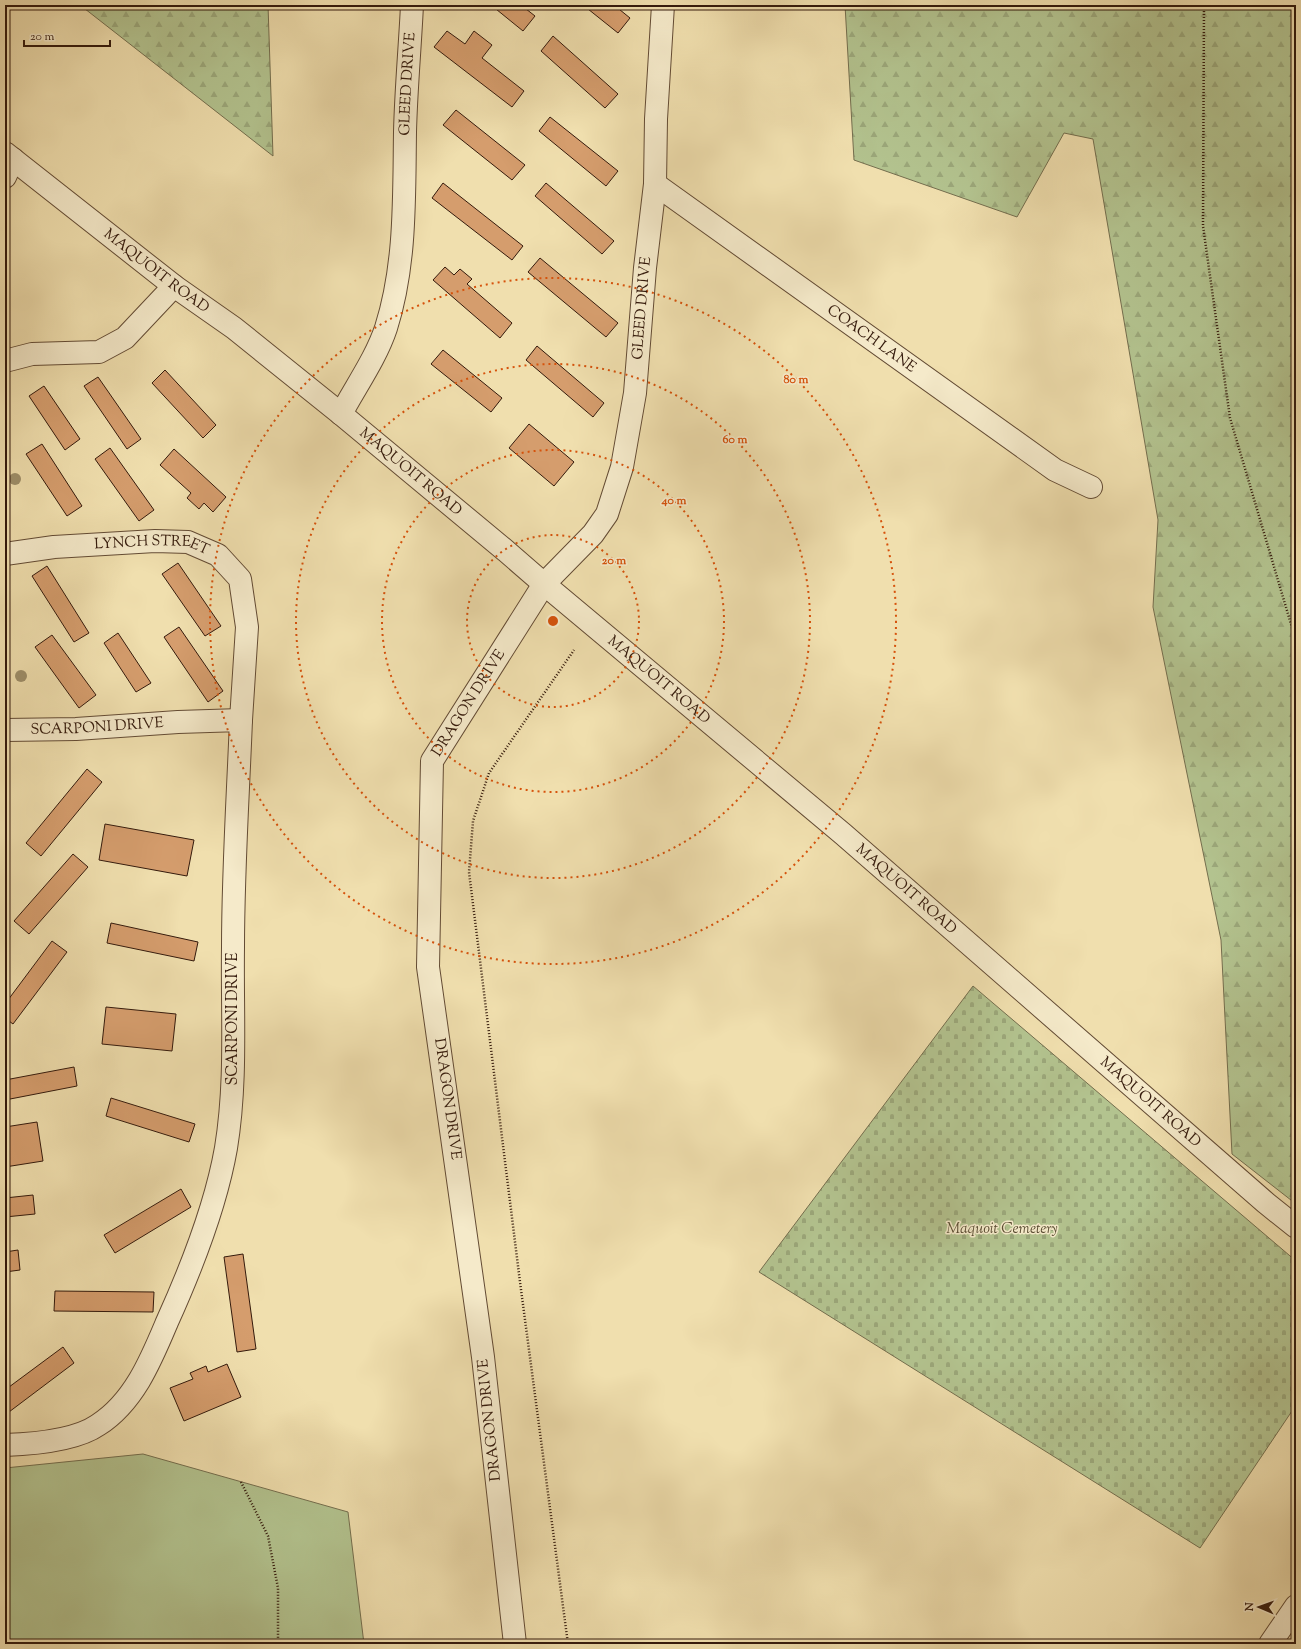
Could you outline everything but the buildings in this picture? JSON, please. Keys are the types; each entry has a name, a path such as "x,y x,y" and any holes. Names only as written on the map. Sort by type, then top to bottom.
{"street":[{"name":"GLEED DRIVE","path":"341,414 376,352 385,329 396,287 403,229 405,130 412,5"},
{"name":"GLEED DRIVE","path":"544,584 593,534 607,514 622,467 635,393 644,268 655,184 656,119 663,5"},
{"name":"MAQUOIT ROAD","path":"8,163 174,286 234,328 341,414 843,834 1266,1203 1296,1226"},
{"name":"COACH LANE","path":"655,184 1055,470 1091,487"},
{"path":"5,361 32,354 99,352 126,338 174,286"},
{"name":"LYNCH STREET","path":"5,554 54,547 155,541 188,542 218,555 240,579 247,627 241,720"},
{"name":"DRAGON DRIVE","path":"515,1644 483,1357 428,966 432,761 544,584"},
{"name":"SCARPONI DRIVE","path":"5,730 76,730 178,722 241,720 233,947 234,1048 232,1098 226,1148 215,1197 180,1294 159,1341 136,1387 119,1409 97,1426 68,1437 37,1443 5,1445"},
{"path":"1270,1644 1296,1606"}],"path":[{"path":"1204,5 1203,226 1230,418 1296,641"},
{"path":"568,1644 468,872 473,820 489,773 574,650"},
{"path":"241,1482 268,1536 278,1588 278,1644"}],"green space":[{"path":"80,5 268,5 273,156"},
{"path":"845,5 1296,5 1296,1204 1232,1154 1221,940 1153,607 1158,520 1093,139 1064,133 1017,217 854,160"},
{"name":"Maquoit Cemetery","path":"973,986 1296,1261 1296,1405 1200,1548 759,1272"},
{"path":"143,1454 348,1512 364,1644 5,1644 5,1468"}]}
